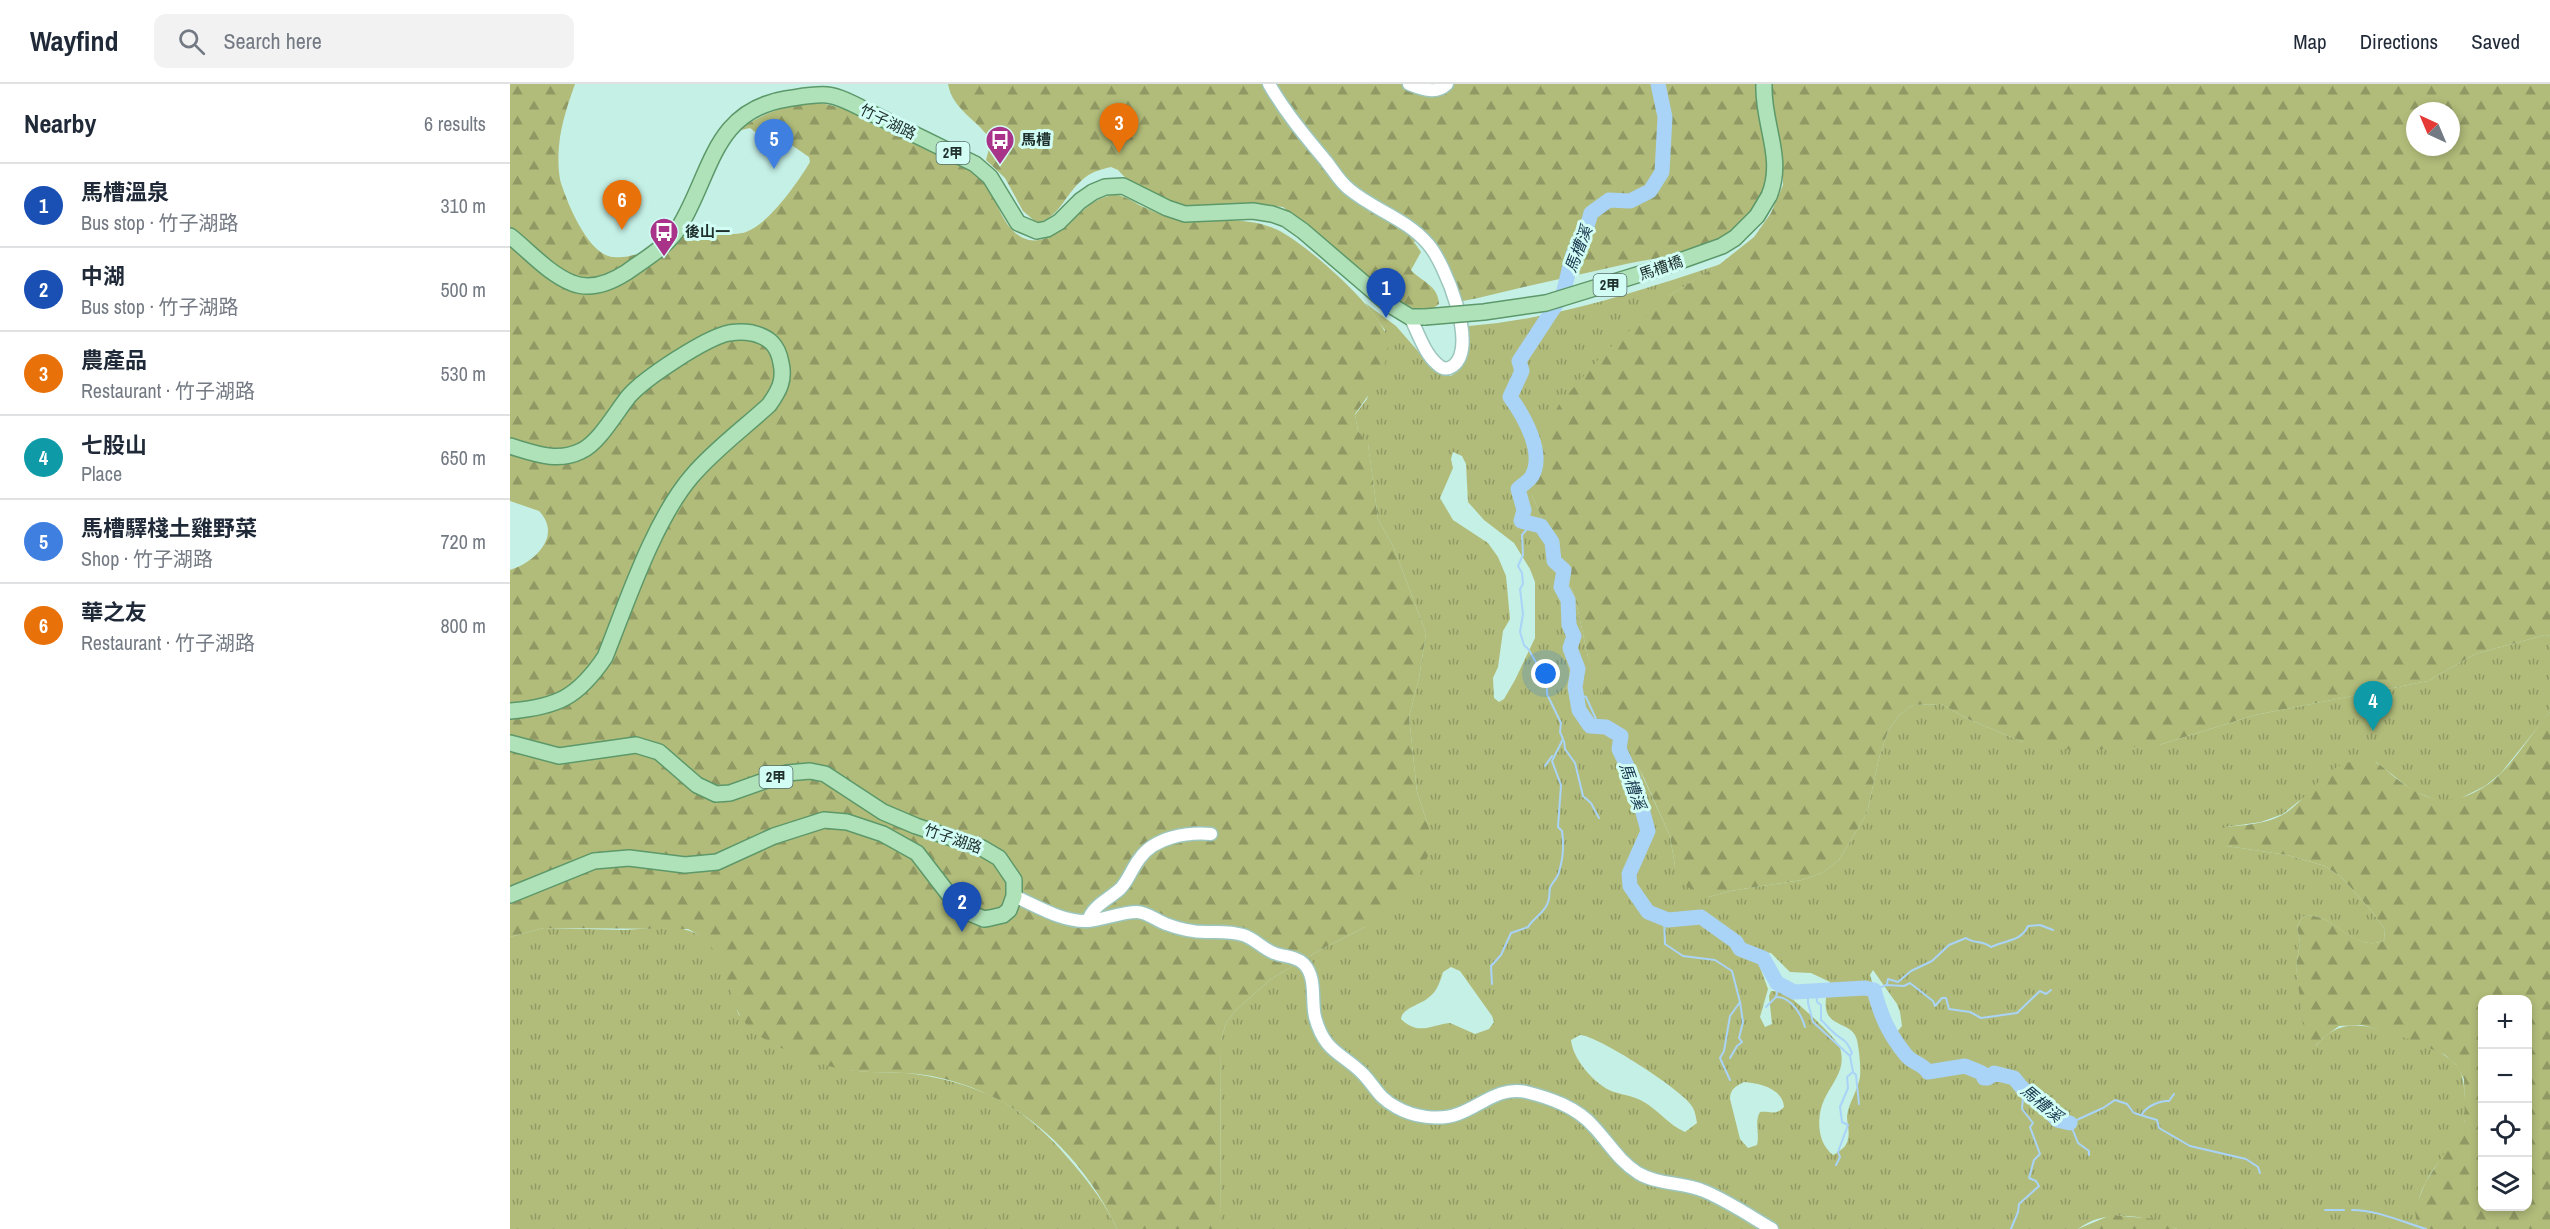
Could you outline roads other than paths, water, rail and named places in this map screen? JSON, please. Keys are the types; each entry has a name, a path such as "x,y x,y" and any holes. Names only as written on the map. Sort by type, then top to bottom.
{"main road":[{"name":"馬槽橋","path":"1417,317 1484,312 1546,303 1688,259 1722,246 1735,238 1757,216 1773,186 1776,159 1764,99 1764,84"},
{"name":"竹子湖路","path":"510,236 570,282 582,286 595,286 613,281 663,247 677,231 721,140 734,124 752,109 768,102 812,95 830,95 975,164 990,177 1018,223 1027,228 1037,231 1047,229 1059,222 1093,192 1105,187 1123,186 1167,208 1185,214 1253,211 1272,214 1286,219 1303,231 1388,303 1417,317"},
{"path":"510,446 554,457 571,455 584,450 631,394 671,364 707,342 729,333 749,332 767,337 778,351 783,372 782,383 777,393 769,405 692,476 674,501 651,545 605,657 597,669 582,688 567,697 545,706 510,711"},
{"name":"竹子湖路","path":"510,743 559,756 636,745 659,752 697,785 716,794 730,793 786,773 810,771 825,774 883,812 982,849 999,858 1014,880 1014,896 1009,910 984,919 960,909 917,853 902,843 847,822 824,820 774,837 717,862 685,865 629,858 594,861 510,895"}],"street":[{"path":"1269,84 1284,111 1348,189 1414,230 1429,245 1455,296 1461,323 1459,360 1451,367 1445,369 1439,367 1430,358 1417,317"},
{"path":"1408,84 1433,91 1447,84"},
{"path":"1088,921 1091,912 1124,885 1142,855 1169,838 1191,832 1211,834"},
{"path":"1014,896 1061,918 1088,921 1139,912 1184,930 1225,931 1246,935 1275,954 1302,963 1309,971 1315,1015 1329,1047 1363,1074 1380,1097 1398,1108 1422,1117 1441,1117 1457,1115 1504,1092 1522,1091 1552,1099 1574,1110 1594,1126 1613,1151 1639,1173 1662,1182 1702,1190 1772,1229"}],"waterway":[{"name":"馬槽溪","path":"1658,84 1665,117 1662,172 1650,191 1630,201 1609,200 1591,213 1584,237 1573,254 1563,294 1519,361 1522,371 1510,397 1527,424 1536,457 1532,476 1518,489 1524,510 1521,521 1541,526 1552,542 1554,561 1564,570 1561,587 1568,600 1569,625 1574,636 1570,648 1578,669 1575,687 1579,710 1590,726 1606,727 1621,736 1619,749 1635,783 1648,831 1629,874 1630,886 1648,912 1668,920 1701,917 1736,942 1740,949 1763,958 1777,983 1794,992 1865,988 1874,990 1882,1016 1894,1039 1908,1058 1928,1072 1965,1066 1982,1073 1984,1078 1994,1073 2014,1078 2023,1089 2038,1097 2057,1120 2070,1123"},
{"path":"1492,984 1491,966 1501,955 1511,933 1528,927 1546,906 1550,888 1558,874 1563,852 1562,831 1558,827 1561,785 1552,761 1563,739 1560,732 1561,723 1547,694 1547,682 1524,645 1520,632 1523,614 1520,589 1523,584 1522,573 1518,566 1523,555 1522,535 1531,524"},
{"path":"1577,694 1586,697 1596,719 1606,727"},
{"path":"1564,741 1565,749 1575,763 1583,796 1591,803 1599,818"},
{"path":"1545,766 1552,756"},
{"path":"1664,918 1665,944 1683,956 1715,960 1732,971 1740,1002 1730,1016 1724,1051 1720,1058 1730,1080"},
{"path":"1887,984 1888,979 1898,982 1911,971 1932,961 1949,945 1966,938 1991,947 2017,938 2028,926 2040,925 2053,930"},
{"path":"1874,990 1886,985 1904,986 1910,983 1933,1001 1935,1006 1942,998 1946,998 1949,1009 1970,1012 1981,1018 2017,1013 2040,991 2046,994 2051,990"},
{"path":"1779,984 1776,997 1787,1000 1791,1004 1799,1013 1805,1027"},
{"path":"1816,990 1817,1002 1821,1005 1821,1020 1843,1039 1852,1053 1850,1056"},
{"path":"1808,991 1808,1003 1813,1022 1850,1056 1853,1072 1847,1077 1848,1088 1840,1107 1842,1122 1848,1125 1838,1152 1840,1157 1836,1165"},
{"path":"1766,1007 1776,997"},
{"path":"1730,1058 1742,1042 1739,1038 1743,1022 1740,1002"},
{"path":"1853,1072 1856,1075 1859,1104"},
{"path":"2011,1229 2019,1204 2039,1186 2036,1181 2029,1178 2034,1160 2040,1154 2030,1127 2033,1123 2022,1109 2023,1098 2027,1091"},
{"path":"2142,1114 2154,1104 2169,1101 2174,1094"},
{"path":"2089,1155 2089,1151 2078,1143 2070,1123 2115,1100 2127,1104 2134,1113 2157,1120 2159,1128 2190,1146 2246,1159 2258,1167 2260,1173"},
{"path":"2325,1210 2344,1210"},
{"path":"2352,1210 2381,1214 2426,1229"}],"place":[{"name":"農產品","path":"1119,153"},
{"name":"馬槽","path":"1000,166"},
{"name":"馬槽驛棧土雞野菜","path":"774,169"},
{"name":"華之友","path":"622,230"},
{"name":"後山一","path":"664,258"},
{"name":"馬槽溫泉","path":"1386,318"},
{"name":"七股山","path":"2373,731"},
{"name":"中湖","path":"962,932"}]}
